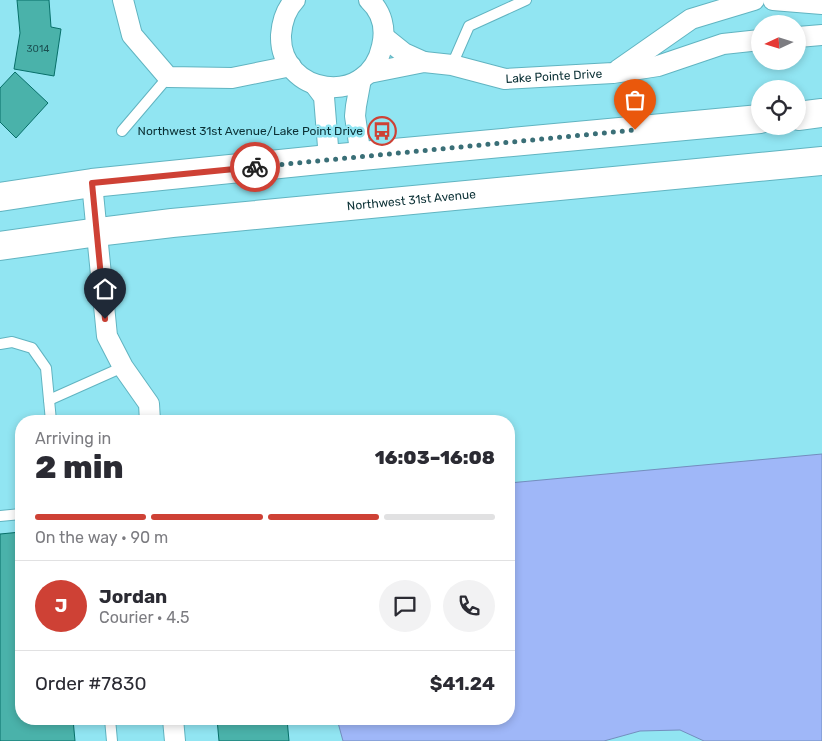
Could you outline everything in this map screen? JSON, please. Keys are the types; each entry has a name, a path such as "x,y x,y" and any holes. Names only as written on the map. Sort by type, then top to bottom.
{"main road":[{"path":"806,115 822,113"},
{"path":"0,196 92,183 751,120"},
{"name":"Northwest 31st Avenue","path":"0,246 98,232 320,208 822,161"}],"street":[{"path":"123,0 132,35 168,78 232,78 291,66"},
{"path":"295,0 282,25 281,42 286,60 300,76 314,85 324,97 329,159"},
{"path":"361,157 355,116 356,106 365,76 375,66 380,56 384,37 384,27 379,13 369,0"},
{"name":"Lake Pointe Drive","path":"314,85 335,88 347,86 380,70 424,62 452,65 505,79 613,73 691,19 754,0"},
{"path":"773,0 822,4"},
{"path":"806,36 822,35"},
{"name":"Lake Pointe Drive","path":"384,37 404,53 424,62"},
{"path":"613,73 658,66 723,44 751,41"},
{"path":"92,183 107,336 123,367 149,404 150,415"},
{"path":"174,725 175,741"}],"lane":[{"path":"452,65 469,26 526,0"},
{"path":"122,130 168,78"},
{"path":"0,344 12,342 32,348 46,368 51,415"},
{"path":"49,400 123,367"},
{"path":"0,516 15,515"},
{"path":"111,725 112,741"}],"water":[{"path":"822,454 822,741 704,741 680,730 640,731 604,741 343,741 339,725 515,725 515,482"}],"building":[{"path":"17,0 49,0 51,27 61,29 54,76 14,69 20,33"},
{"path":"15,72 48,103 16,138 0,122 0,88"},
{"path":"15,533 15,725 74,725 75,741 0,741 0,534"},
{"path":"218,725 288,725 289,741 219,741"}],"way so far":[{"path":"255,167 635,130"}],"place":[{"name":"Northwest 31st Avenue/Lake Point Drive","path":"382,131"}],"route":[{"path":"105,319 92,183 255,167"}]}
